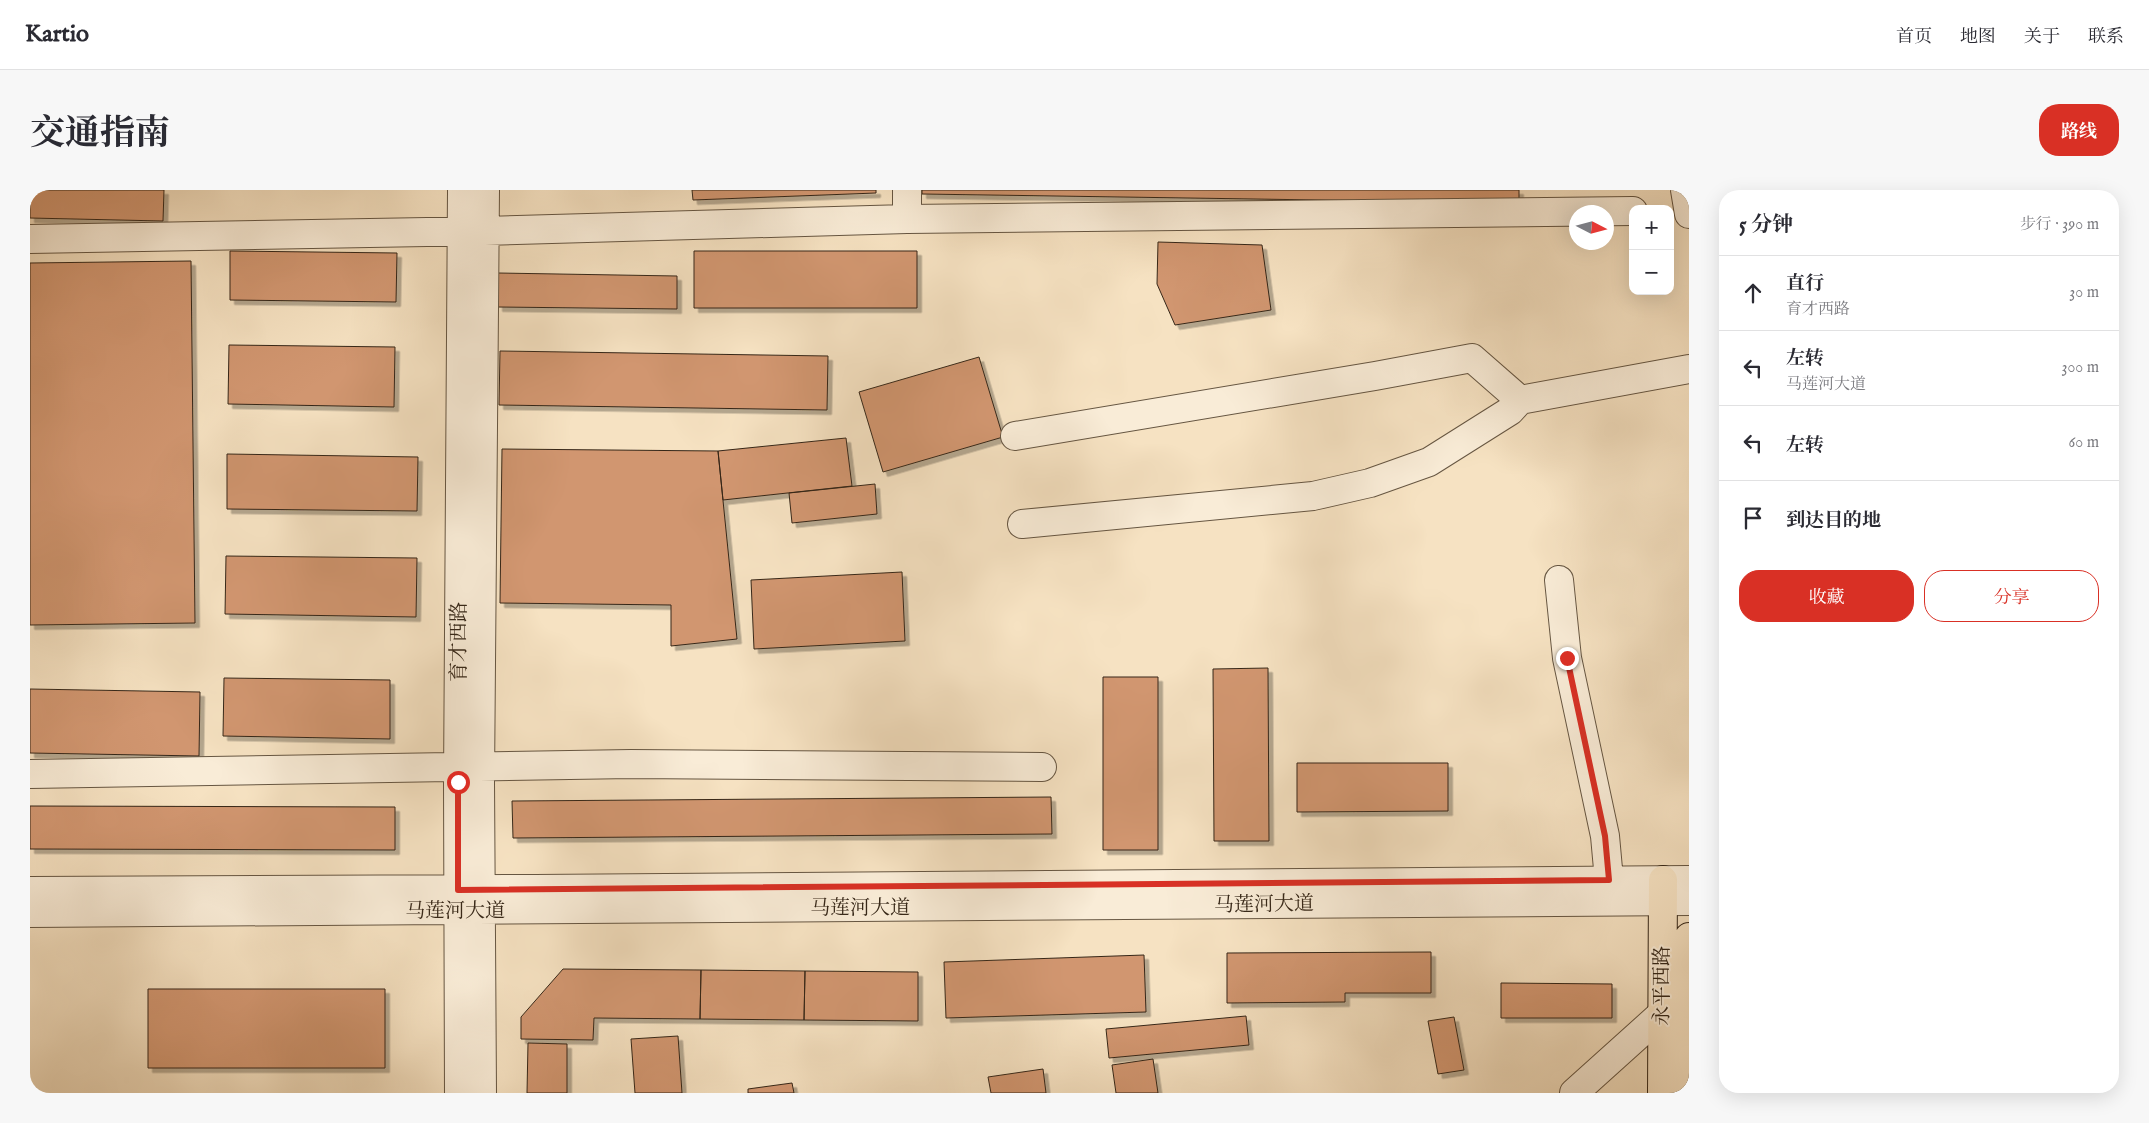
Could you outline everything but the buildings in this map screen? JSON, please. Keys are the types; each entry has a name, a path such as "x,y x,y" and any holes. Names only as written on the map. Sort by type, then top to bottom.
{"main road":[{"name":"永平西路","path":"1662,1093 1661,1015 1676,891"},
{"name":"永平西路","path":"1688,1093 1689,937"}],"street":[{"name":"育才西路","path":"459,1093 469,900 473,232 462,190"},
{"name":"育才西路","path":"473,232 485,190"},
{"path":"907,190 907,219"},
{"path":"30,239 473,232 907,219 1629,211"},
{"path":"1015,436 1376,376 1472,358 1520,400"},
{"path":"1022,524 1313,496 1370,483 1430,462 1510,411 1520,400 1689,369"},
{"path":"1559,580 1567,658 1605,836 1609,880"},
{"path":"30,774 631,764 1042,767"},
{"name":"马莲河大道","path":"30,913 469,900 1609,880 1676,891"},
{"name":"马莲河大道","path":"30,891 469,900 1676,891"},
{"name":"育才西路","path":"469,900 482,1093"},
{"path":"1574,1093 1688,990"}],"route":[{"path":"458,782 458,890 1609,880 1605,836 1567,658"}]}
